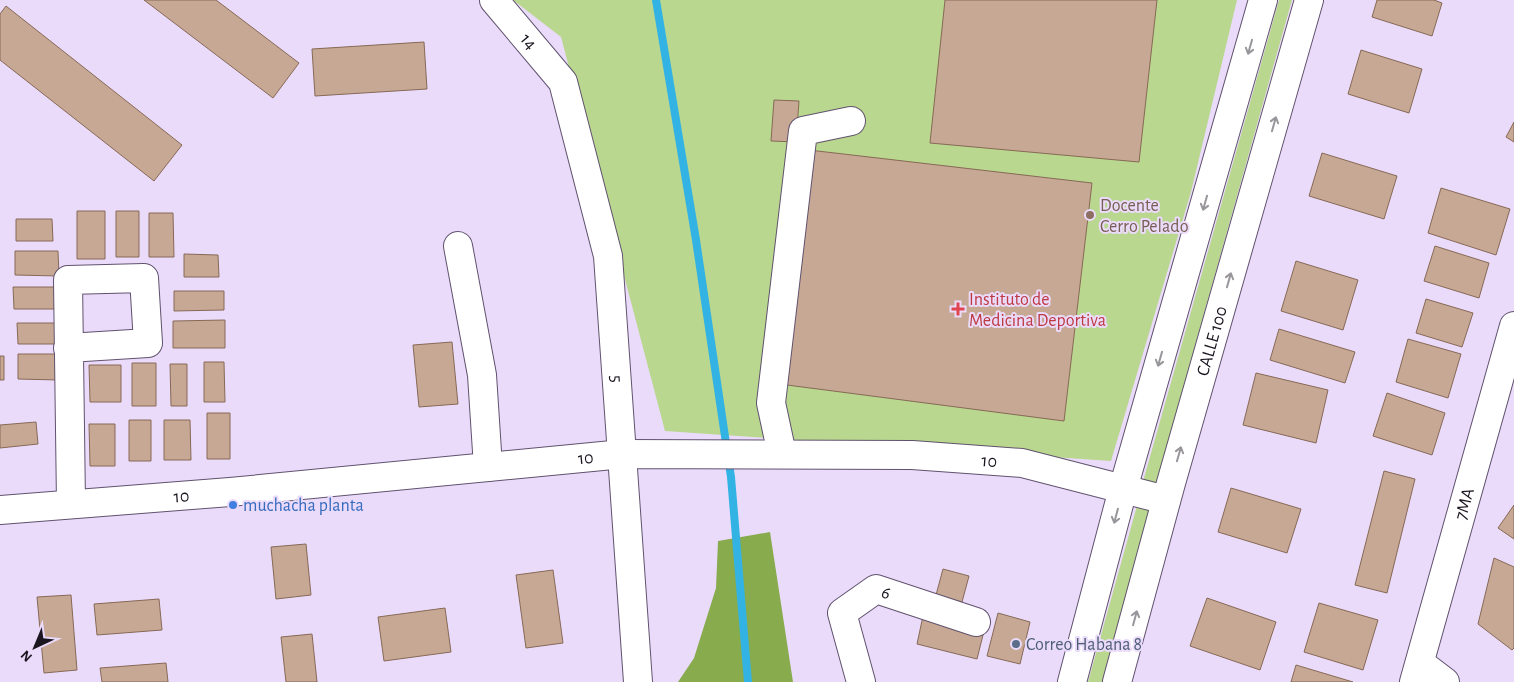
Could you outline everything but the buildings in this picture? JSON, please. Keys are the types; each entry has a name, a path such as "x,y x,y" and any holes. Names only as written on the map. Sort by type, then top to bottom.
{"main road":[{"name":"14","path":"494,0 563,82"},
{"path":"1072,682 1123,489 1263,0"},
{"name":"CALLE 100","path":"1117,682 1166,500 1309,0"},
{"name":"5","path":"563,82 608,256 638,682"},
{"path":"782,454 771,404 803,131 851,121"},
{"path":"458,246 482,375 488,467"},
{"name":"7MA","path":"1417,673 1507,378 1514,326"},
{"path":"68,348 71,504"},
{"name":"10","path":"0,510 240,491 623,454 912,455 1022,463 1166,500"},
{"name":"6","path":"861,682 842,612 876,589 976,622"},
{"path":"1417,673 1445,682"}],"green space":[{"path":"513,0 1237,0 1191,192 1111,461 665,431 561,37"},
{"path":"1279,0 1292,0 1155,488 1142,485"},
{"path":"1138,502 1150,506 1103,682 1088,682"},
{"path":"770,532 793,682 678,682 694,658 716,588 718,541"}],"waterway":[{"path":"656,0 696,240 731,477 748,682"}],"place":[{"name":"Docente Cerro Pelado","path":"1090,215"},
{"name":"Instituto de Medicina Deportiva","path":"958,309"},
{"name":"muchacha planta","path":"233,505"},
{"name":"Correo Habana 8","path":"1016,644"}]}
